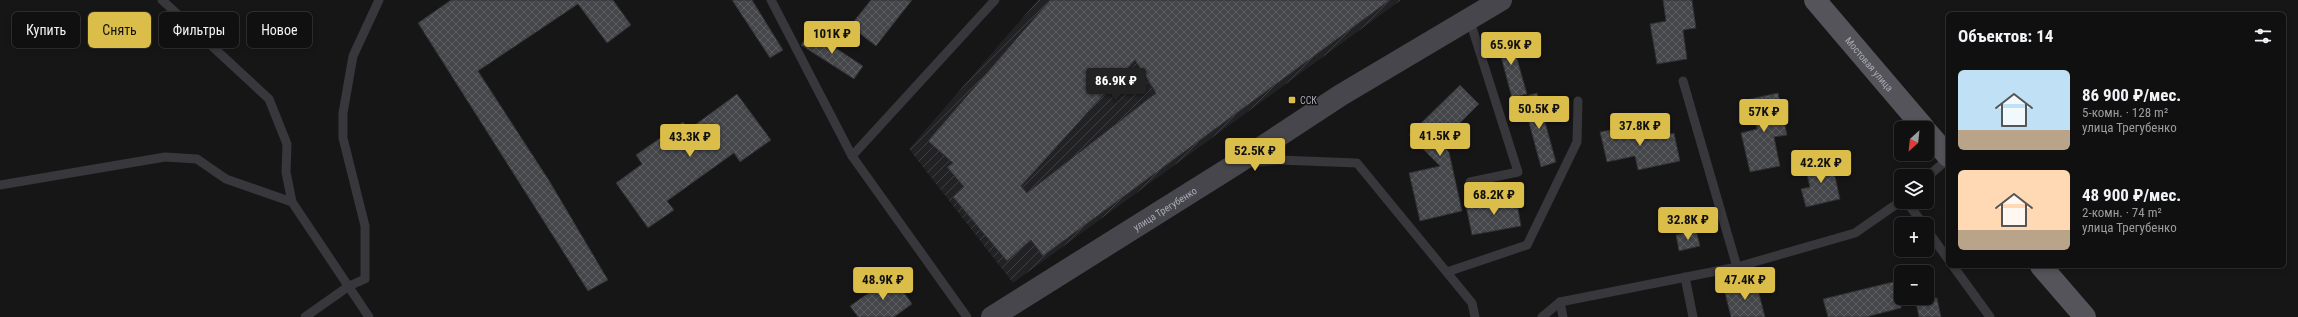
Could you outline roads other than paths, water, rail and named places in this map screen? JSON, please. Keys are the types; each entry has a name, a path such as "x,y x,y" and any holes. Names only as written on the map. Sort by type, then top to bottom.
{"main road":[{"name":"Мостовая улица","path":"1815,0 1918,121"},
{"path":"1934,141 1946,156"},
{"path":"2043,268 2085,317"}],"street":[{"name":"улица Трегубенко","path":"992,317 1236,164 1341,95 1501,0"}],"lane":[{"path":"162,0 269,98 287,144 286,172 292,202 350,286 369,317"},
{"path":"305,317 350,286 365,279 365,226 343,138 343,113 353,56 379,0"},
{"path":"771,0 852,156 967,317"},
{"path":"852,156 995,0"},
{"path":"1470,18 1518,172 1470,182"},
{"path":"1683,81 1737,267"},
{"path":"1447,272 1526,245 1577,142 1578,101"},
{"path":"0,185 165,157 196,159 226,179 292,202"},
{"path":"1236,164 1279,160 1357,163 1472,303 1475,317"},
{"path":"1934,171 1946,160"},
{"path":"1542,317 1560,302 1737,267 1855,233 1894,206"},
{"path":"1934,240 1946,256"},
{"path":"1954,268 1990,317"},
{"path":"1685,277 1693,317"},
{"path":"1560,302 1563,317"}],"place":[{"name":"ССК","path":"1292,100"}]}
